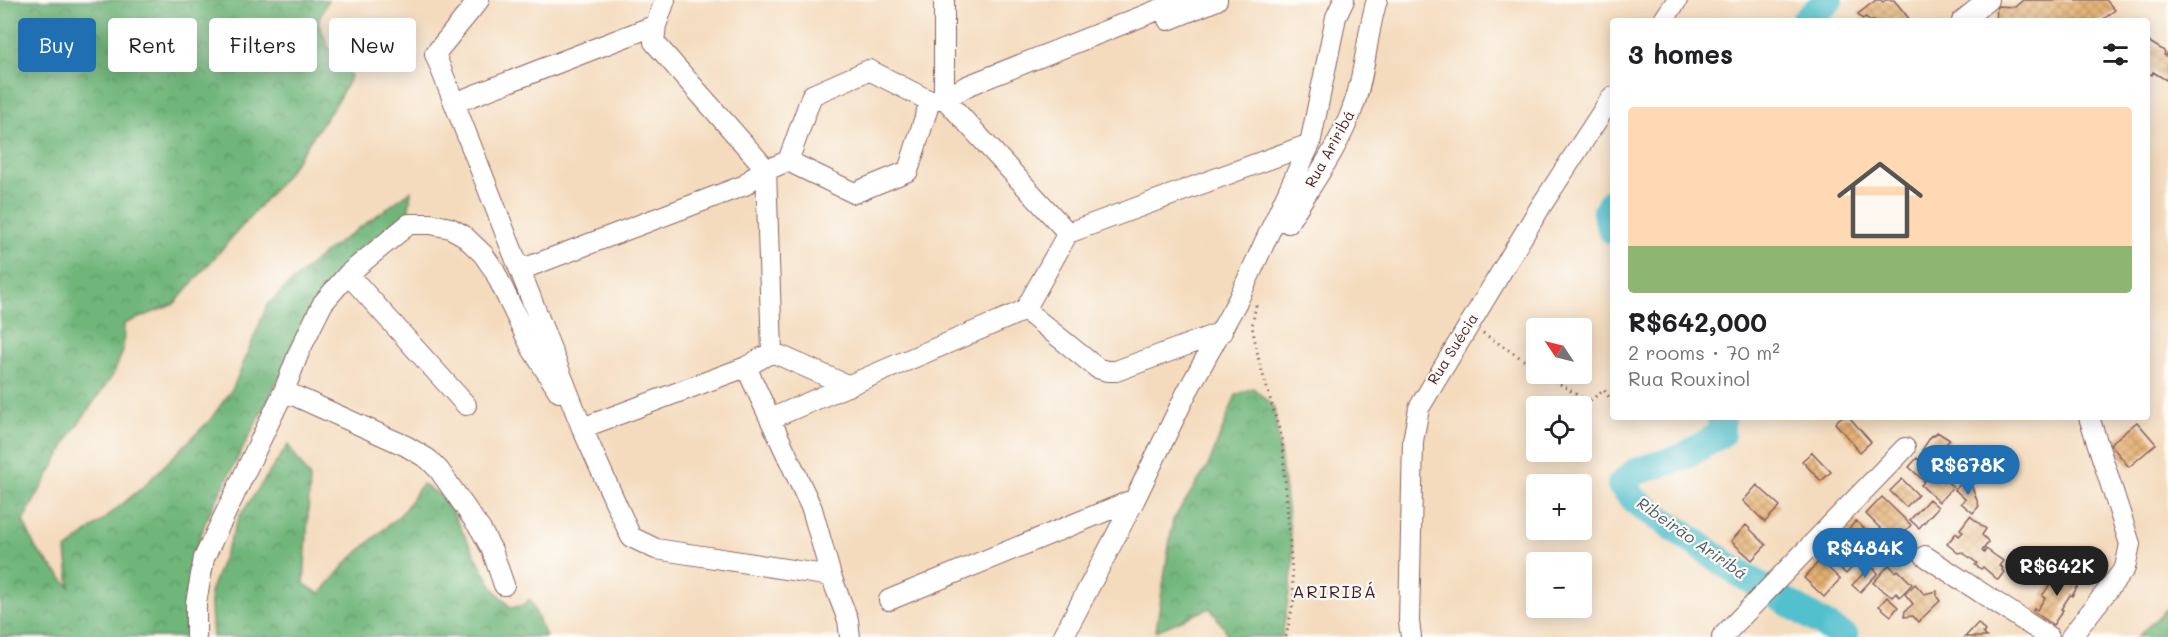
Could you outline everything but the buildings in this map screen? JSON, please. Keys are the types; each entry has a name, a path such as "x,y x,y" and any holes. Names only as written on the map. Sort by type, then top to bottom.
{"street":[{"path":"479,0 435,54 580,423 631,537 656,549 831,576"},
{"path":"665,0 656,25 654,42 762,172 772,352"},
{"path":"788,160 854,193 908,171 942,98 944,0"},
{"path":"942,98 1183,0"},
{"path":"942,98 969,94 1217,0"},
{"path":"1063,637 1135,499 1187,392 1222,332 1310,144 1336,17 1344,0"},
{"name":"Rua Ariribá","path":"1288,223 1353,110 1360,88 1377,0"},
{"path":"1665,18 1677,0"},
{"path":"1966,18 1988,0"},
{"path":"454,103 656,25"},
{"path":"518,265 741,173 762,172 788,160 812,95 869,70 942,98 1068,233"},
{"name":"Rua Suécia","path":"1411,637 1409,622 1414,424 1419,408 1541,206 1610,100"},
{"path":"770,419 1025,310 1068,233 1310,144"},
{"path":"196,637 197,593 204,558 284,392 299,352 323,303 348,274 409,224 431,224 450,228 463,235 483,254 494,270 532,349 580,423"},
{"path":"348,274 466,405"},
{"path":"1025,310 1097,368 1107,371 1116,371 1222,332"},
{"path":"580,423 746,368 772,352"},
{"path":"772,352 849,386"},
{"path":"746,368 812,509 831,576 848,620 850,637"},
{"path":"284,392 406,446 428,459 439,470 481,530 492,550 504,585"},
{"path":"2071,637 2125,568 2130,544 2090,420"},
{"path":"1722,637 1905,448"},
{"path":"889,600 1135,499"},
{"path":"1925,556 2049,637"}],"path":[{"path":"1258,296 1252,326 1259,361 1282,439 1294,598 1286,637"},
{"path":"1470,323 1526,361"},
{"path":"1560,384 1588,402 1604,390 1610,398"}],"green space":[{"path":"0,0 328,0 318,21 329,48 329,72 348,72 351,76 337,102 284,178 174,304 124,324 123,351 113,375 73,431 23,521 36,549 70,587 66,550 143,487 210,420 233,388 268,304 324,253 411,191 408,216 325,289 206,520 196,550 187,594 185,637 0,637"},
{"path":"1253,388 1274,407 1294,562 1282,637 1225,637 1227,632 1210,608 1156,631 1173,520 1208,466 1236,395"},
{"path":"288,445 310,478 304,584 320,594 347,562 402,513 422,484 444,497 493,588 511,608 524,605 530,599 546,637 213,637 210,592 239,517"},
{"path":"2168,608 2168,637 2137,637"}],"waterway":[{"name":"Ribeirão Ariribá","path":"1808,18 1829,0"},
{"name":"Ribeirão Ariribá","path":"1610,206 1606,213 1610,224"},
{"name":"Ribeirão Ariribá","path":"1721,420 1721,434 1683,457 1635,472 1621,485 1637,502 1739,573 1845,637"}],"district":[{"name":"ARIRIBÁ","path":"1335,592"}]}
